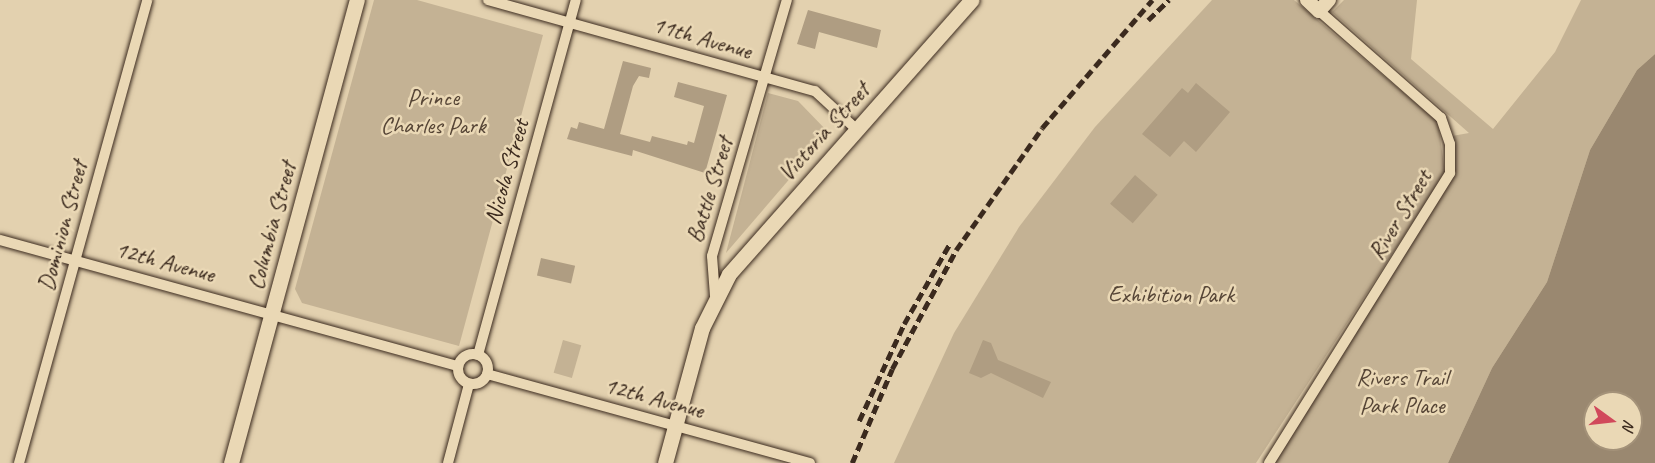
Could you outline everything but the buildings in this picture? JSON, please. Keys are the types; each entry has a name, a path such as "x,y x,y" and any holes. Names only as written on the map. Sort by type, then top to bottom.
{"main road":[{"name":"Columbia Street","path":"231,463 357,0"},
{"name":"Victoria Street","path":"715,296 745,254 971,0"},
{"name":"Battle Street","path":"665,463 715,296"}],"street":[{"name":"Dominion Street","path":"19,463 147,0"},
{"name":"11th Avenue","path":"488,0 814,91 856,129"},
{"name":"Nicola Street","path":"478,355 576,0"},
{"name":"Battle Street","path":"715,296 712,256 787,0"},
{"path":"1307,0 1324,5"},
{"name":"River Street","path":"1269,463 1450,173 1450,144 1442,118 1324,5"},
{"name":"12th Avenue","path":"0,240 458,366"},
{"path":"478,355 487,362 487,374 478,383 469,384 460,378 458,366 465,356 478,355"},
{"name":"12th Avenue","path":"487,374 810,463"},
{"path":"448,463 469,384"}],"green space":[{"name":"Prince Charles Park","path":"374,0 417,0 543,35 459,346 302,303 295,289"},
{"name":"Exhibition Park","path":"1212,0 1294,0 1438,122 1445,173 1256,463 894,463 954,333 1019,227 1095,127"},
{"name":"Rivers Trail Park Place","path":"1344,0 1417,0 1411,59 1493,129 1555,52 1581,0 1655,0 1655,54 1637,70 1590,150 1547,282 1492,368 1448,463 1275,463 1455,174 1452,136 1469,133 1332,12"},
{"path":"768,93 798,101 829,133 726,253"},
{"path":"563,340 581,345 572,378 554,373"}],"shaded area":[{"path":"1655,54 1655,463 1448,463 1492,368 1547,282 1590,150 1637,70"}],"railway":[{"path":"852,463 892,369 956,250 1042,128 1152,0"},
{"path":"1148,20 1169,0"},
{"path":"859,421 904,324 949,245"}]}
